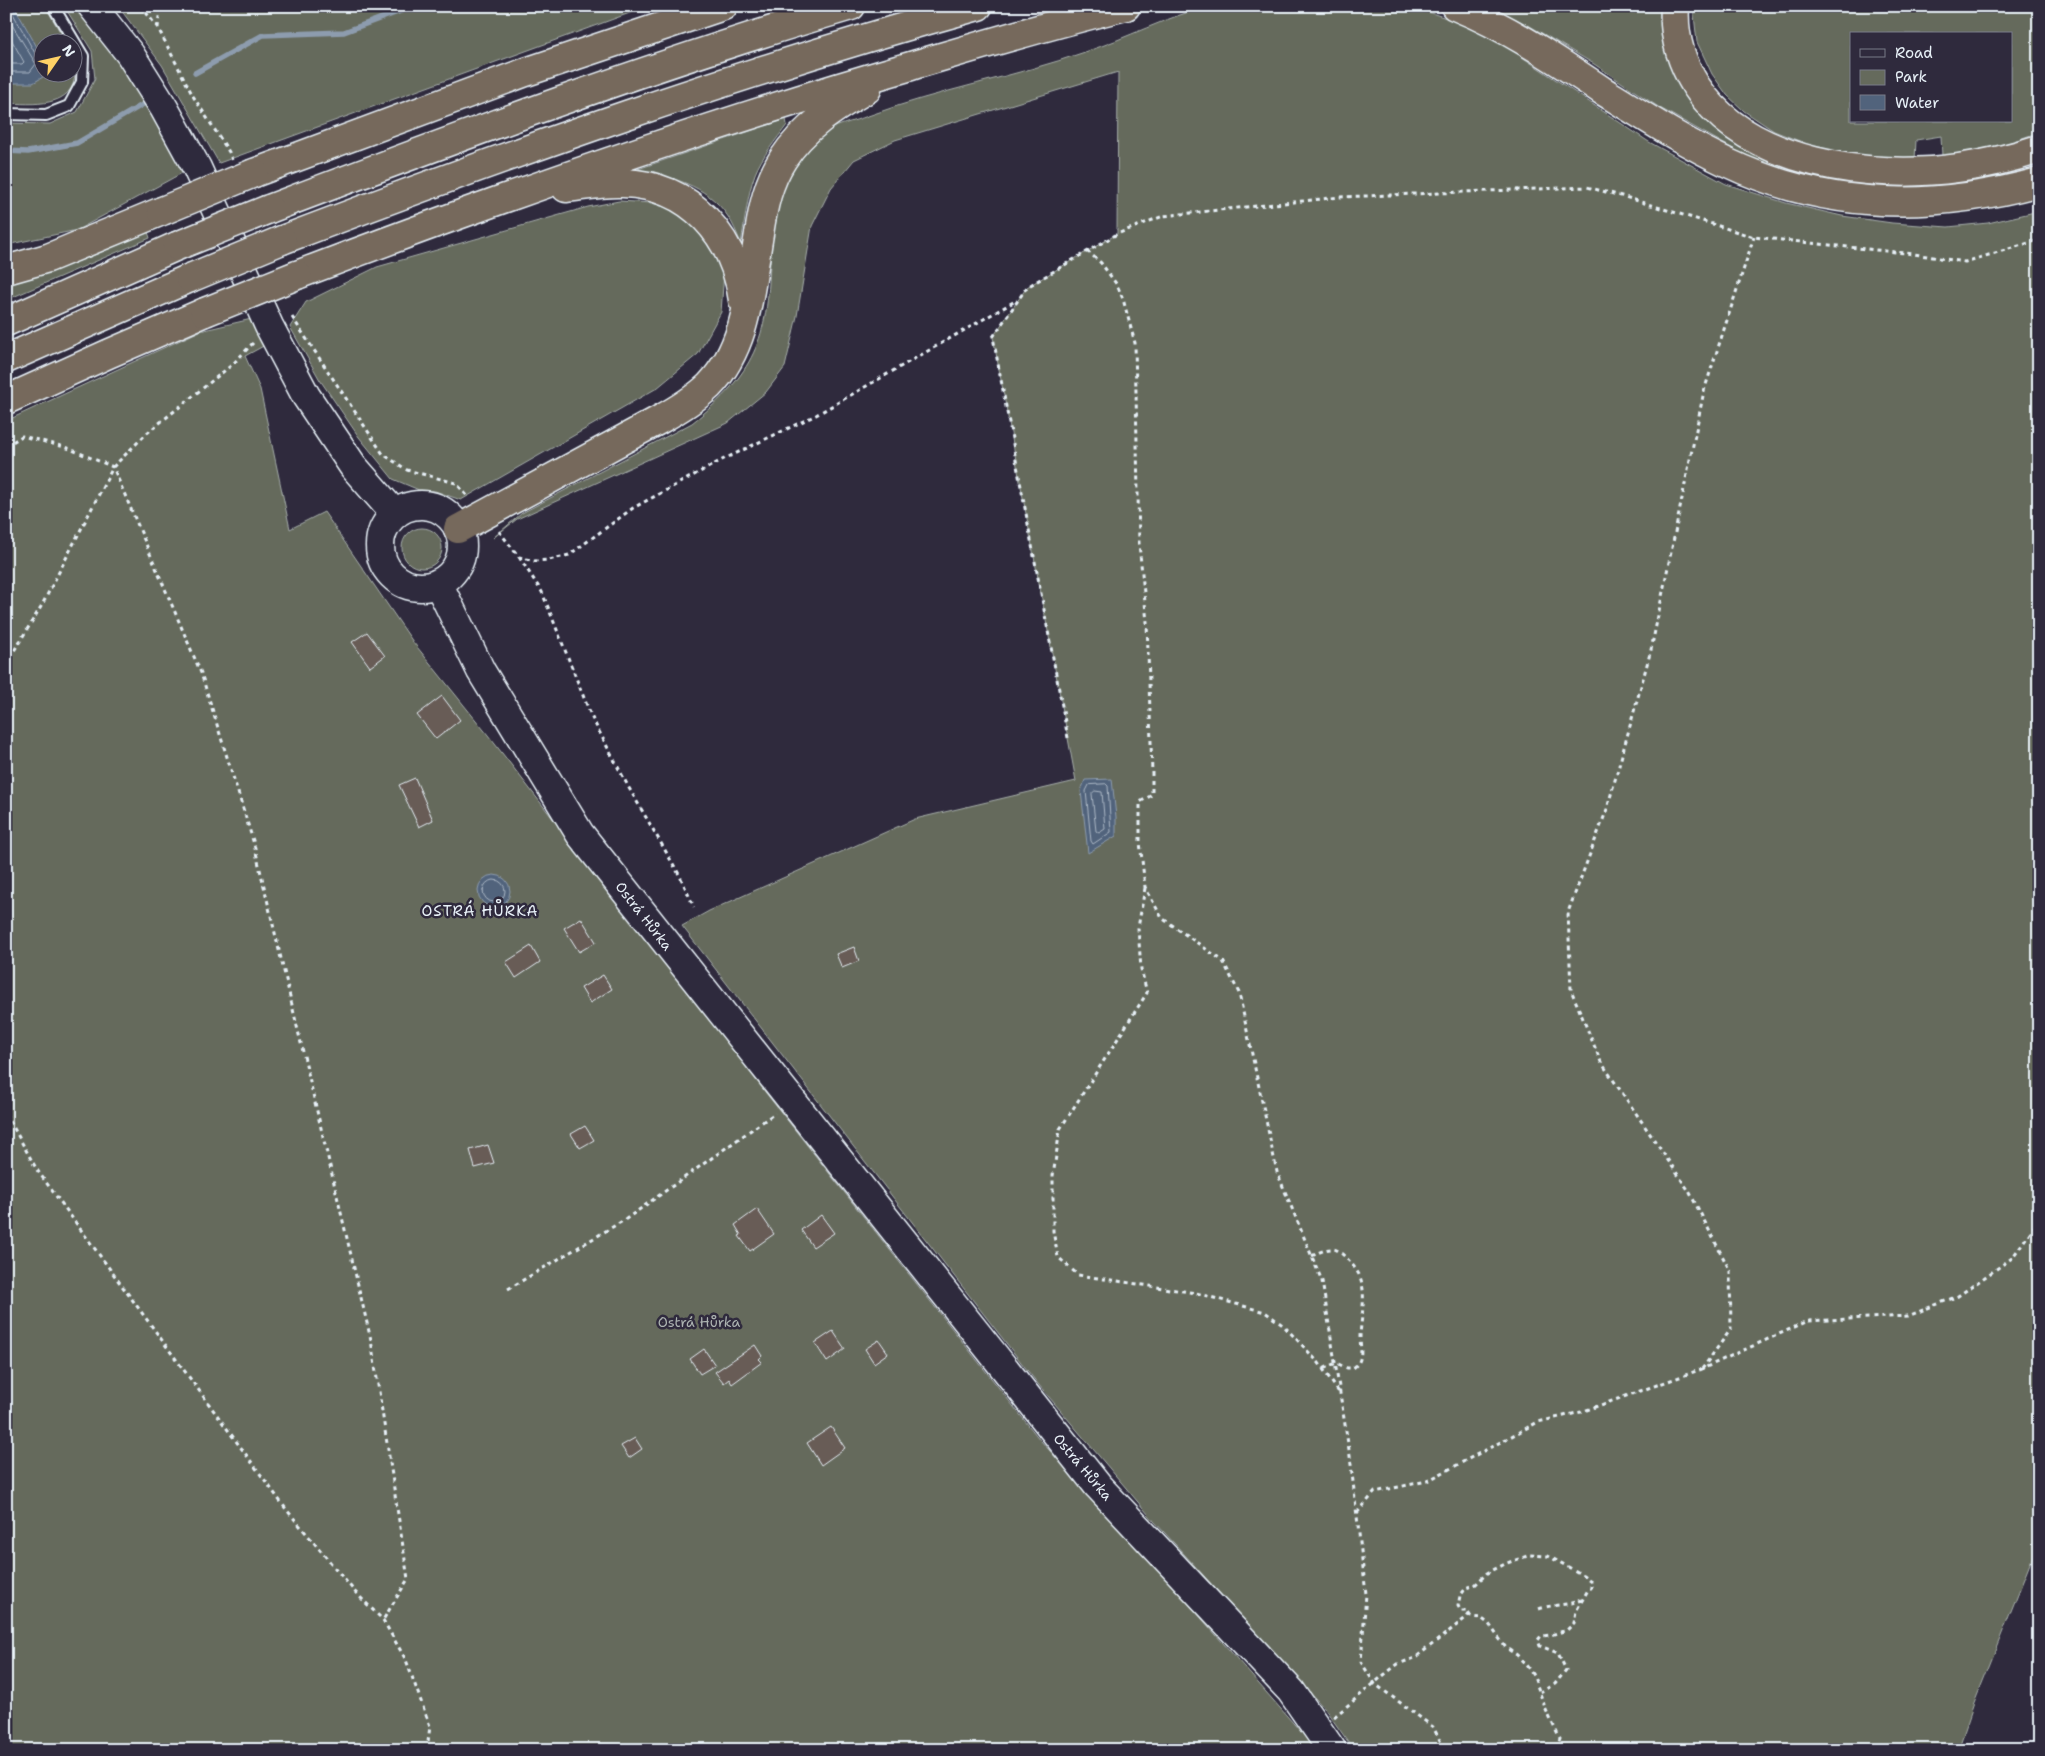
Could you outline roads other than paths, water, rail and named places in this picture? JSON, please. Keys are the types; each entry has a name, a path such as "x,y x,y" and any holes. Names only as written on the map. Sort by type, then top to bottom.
{"highway":[{"path":"6,270 48,258 162,211 243,167 723,6"},
{"path":"6,322 177,246 269,209 546,106 762,32 851,6"},
{"path":"6,359 190,278 282,240 444,179 558,138 775,66 978,6"},
{"path":"6,400 205,312 297,275 500,199 790,101 1126,6"},
{"path":"1455,6 1529,42 1604,91 1700,149 1744,170 1789,186 1855,200 1920,202 1982,196 2039,182"},
{"path":"1675,6 1679,48 1685,66 1701,93 1718,113 1733,125 1774,148 1803,158 1829,164 1890,171 1956,169 1988,163 2039,149"},
{"path":"475,520 659,420 697,397 709,386 728,360 738,340 744,319 762,211 767,193 782,160 807,130 822,117 840,104 905,68"},
{"path":"500,199 563,189 622,183 654,188 670,193 698,211 720,236 736,268 741,286 744,319"}],"main road":[{"path":"92,6 130,54 164,108 197,168 278,318 288,364 326,427 353,466 395,514"},
{"path":"412,506 430,506 442,510 452,518 475,520 462,541 461,554 453,571 438,583 426,587 413,586 401,581 391,573 384,562 380,549 381,536 386,524 395,514 412,506"},
{"name":"Ostrá Hůrka","path":"438,583 482,672 580,834 1098,1486 1291,1691 1325,1740"}],"lane":[{"path":"6,114 46,115 69,106 82,82 83,56 53,6"}],"water":[{"path":"6,6 14,6 32,38 32,82 35,82 6,83"},
{"path":"1112,779 1116,836 1088,853 1081,791 1085,780"},
{"path":"494,875 506,879 510,891 506,903 494,907 482,903 478,891 482,879"}],"waterway":[{"path":"195,73 263,35 344,32 414,6"},
{"path":"6,151 28,152 77,143 142,105"}],"district":[{"name":"OSTRÁ HŮRKA","path":"480,911"}]}
